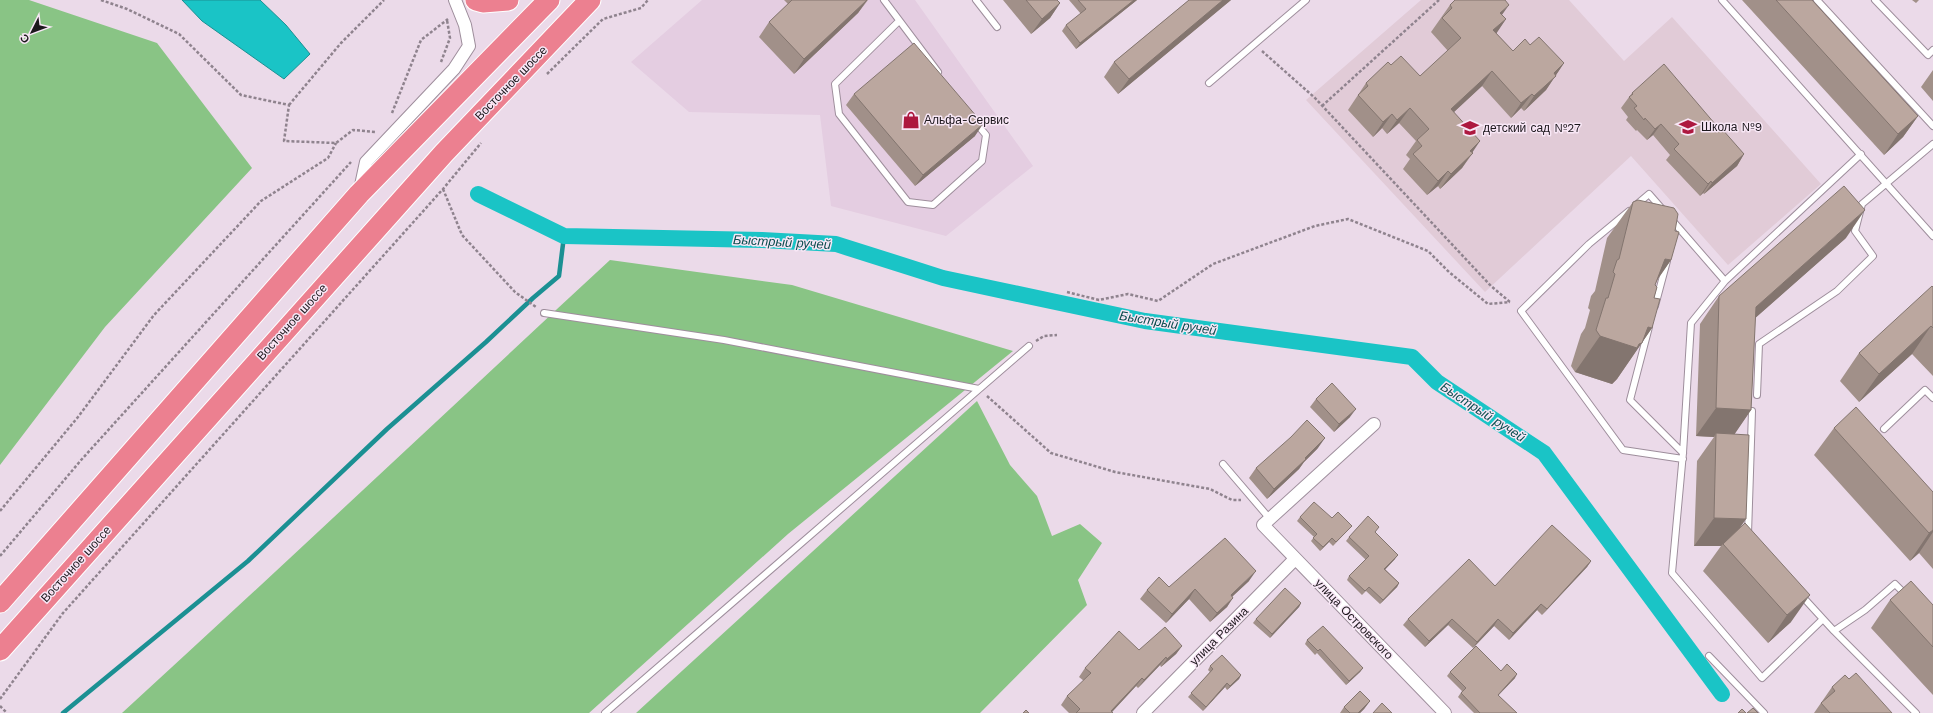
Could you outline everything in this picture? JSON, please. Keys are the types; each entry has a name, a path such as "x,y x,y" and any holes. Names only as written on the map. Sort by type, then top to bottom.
{"highway":[{"path":"464,3 508,0"},
{"path":"0,602 359,194 549,0"},
{"name":"Восточное шоссе","path":"0,650 444,153 590,0"}],"street":[{"path":"359,194 366,162 454,69 469,46 465,25 464,3"},
{"path":"1267,522 1374,424"},
{"name":"улица Островского","path":"1267,522 1295,559 1445,713"},
{"name":"улица Разина","path":"1143,713 1295,559"}],"lane":[{"path":"884,0 942,78"},
{"path":"976,0 997,27"},
{"path":"1209,83 1306,0"},
{"path":"1722,0 1861,154 1886,184 1932,233"},
{"path":"1817,0 1933,126"},
{"path":"1875,0 1928,55 1933,50"},
{"path":"899,21 835,84 839,114 908,202 932,204 982,161 986,135 972,116"},
{"path":"1757,395 1759,344 1837,291 1873,256 1855,231 1862,204 1933,144"},
{"path":"1823,619 1762,678 1672,573 1683,456 1691,323 1725,281 1861,154"},
{"path":"1683,456 1623,450 1521,311 1589,244 1649,194 1725,281"},
{"path":"1674,233 1676,225"},
{"path":"1652,316 1668,256"},
{"path":"544,313 724,340 979,389"},
{"path":"1650,324 1630,400 1683,456"},
{"path":"605,713 1029,346"},
{"path":"1884,429 1925,390 1933,398"},
{"path":"1748,540 1752,411"},
{"path":"1223,464 1254,501 1267,522"},
{"path":"1834,631 1865,610 1895,584 1911,600"},
{"path":"1796,591 1916,713"},
{"path":"1709,656 1764,713"}],"path":[{"path":"101,0 127,9 179,34 241,95 289,105"},
{"path":"336,143 284,141 289,105 341,43 384,0"},
{"path":"542,79 603,18 641,8 648,0"},
{"path":"1322,106 1439,0"},
{"path":"391,117 421,40 447,20 464,3"},
{"path":"439,67 450,38 446,13"},
{"path":"1254,44 1322,106 1491,286 1521,311"},
{"path":"0,511 78,417 154,315 261,201 328,158 336,143 353,130 376,132 382,128 376,136"},
{"path":"0,699 63,613 443,189 481,142"},
{"path":"0,556 97,442 354,158"},
{"path":"443,189 462,235 515,292 544,313"},
{"path":"1067,292 1099,300 1128,294 1158,301 1213,264 1314,226 1348,218 1428,251 1449,272 1488,304 1510,302"},
{"path":"1029,346 1044,336 1057,335"},
{"path":"979,389 1051,453 1115,472 1210,489 1232,500 1254,501"},
{"path":"0,706 7,713"}],"shaded area":[{"path":"702,0 915,0 1033,166 946,236 831,206 820,115 689,112 631,62"},
{"name":"детский сад №27","path":"1421,0 1569,0 1624,61 1672,17 1821,184 1728,265 1631,156 1485,292 1306,100"}],"green space":[{"path":"0,0 29,0 157,43 252,168 105,327 0,465"},
{"path":"610,260 792,285 1013,351 788,534 589,713 122,713 305,544"},
{"path":"977,401 1010,465 1037,496 1052,536 1080,524 1102,543 1078,580 1087,605 980,713 636,713"}],"water":[{"path":"182,0 260,0 286,25 310,54 284,79 202,21"}],"building":[{"path":"792,0 867,0 804,59 769,22"},
{"path":"1026,0 1057,0 1060,3 1042,19"},
{"path":"1078,0 1134,0 1080,43 1066,25 1086,9"},
{"path":"1189,0 1223,0 1129,79 1114,62"},
{"path":"1455,0 1505,0 1509,5 1500,13 1506,19 1493,30 1513,51 1525,39 1530,45 1539,37 1564,63 1554,73 1556,76 1534,96 1532,94 1521,103 1492,71 1451,109 1480,141 1470,151 1473,153 1451,174 1448,171 1438,181 1413,154 1422,146 1417,140 1429,129 1410,108 1397,120 1392,114 1383,122 1358,95 1368,86 1366,83 1388,62 1391,65 1401,56 1420,76 1461,38 1442,18 1452,8 1450,5"},
{"path":"1776,0 1812,0 1918,116 1898,134"},
{"name":"Альфа-Сервис","path":"914,43 983,124 923,175 854,94"},
{"path":"1664,64 1721,131 1722,129 1744,154 1712,183 1711,181 1708,184 1674,149 1679,144 1661,124 1655,129 1645,118 1644,120 1634,108 1637,106 1629,97"},
{"path":"1844,186 1865,210 1756,307 1751,410 1716,408 1719,296"},
{"path":"1638,200 1674,208 1678,214 1675,231 1679,232 1671,260 1665,259 1655,285 1657,287 1654,298 1660,299 1652,328 1648,327 1642,343 1639,344 1637,348 1600,336 1596,330 1615,274 1613,272 1617,260 1619,259 1633,202"},
{"path":"1932,286 1933,328 1931,326 1879,374 1859,353"},
{"path":"1332,383 1356,409 1339,424 1316,399"},
{"path":"1856,407 1933,492 1933,530 1929,533 1834,428"},
{"path":"1307,420 1325,438 1305,458 1306,459 1274,489 1256,468 1291,437"},
{"path":"1716,433 1749,435 1746,519 1714,518"},
{"path":"1314,502 1332,518 1338,512 1352,526 1336,542 1332,538 1323,547 1313,538 1317,534 1300,517"},
{"path":"1368,516 1379,527 1375,532 1398,555 1384,569 1399,583 1383,600 1369,587 1365,591 1349,576 1369,556 1349,537"},
{"path":"1745,523 1810,595 1787,615 1723,544"},
{"path":"1552,525 1591,561 1547,609 1541,604 1513,633 1498,619 1477,642 1452,619 1429,641 1408,619 1469,559 1495,586"},
{"path":"1225,538 1256,571 1231,595 1233,598 1217,613 1195,589 1172,614 1147,590 1159,577 1169,587"},
{"path":"1911,581 1933,605 1933,647 1890,600"},
{"path":"1285,588 1301,603 1272,634 1256,619"},
{"path":"1323,626 1363,668 1349,681 1320,649 1318,651 1307,640"},
{"path":"1165,627 1182,646 1167,659 1166,657 1144,680 1142,678 1111,711 1113,713 1076,713 1080,709 1067,696 1091,673 1085,668 1119,631 1139,650"},
{"path":"1476,646 1501,671 1507,664 1517,674 1498,695 1517,713 1480,713 1461,693 1466,688 1450,672"},
{"path":"1222,655 1241,675 1230,686 1227,683 1206,707 1191,693 1213,669 1210,666"},
{"path":"1856,673 1892,713 1830,713 1821,703 1835,691 1832,687 1845,675 1849,679"},
{"path":"1360,691 1370,701 1358,713 1350,713 1344,707"},
{"path":"1382,703 1392,713 1373,713"},
{"path":"1753,708 1758,713 1747,713"},
{"path":"1742,709 1746,713 1738,713"}],"waterway":[{"name":"Быстрый ручей","path":"478,194 564,236 762,240 836,244 943,278 1145,321 1412,357 1437,382 1544,453 1722,694"},
{"path":"63,713 248,561 387,429 559,276 564,236"}],"place":[{"name":"Альфа-Сервис","path":"911,120"},
{"name":"Школа №9","path":"1688,127"},
{"name":"детский сад №27","path":"1470,128"}]}
